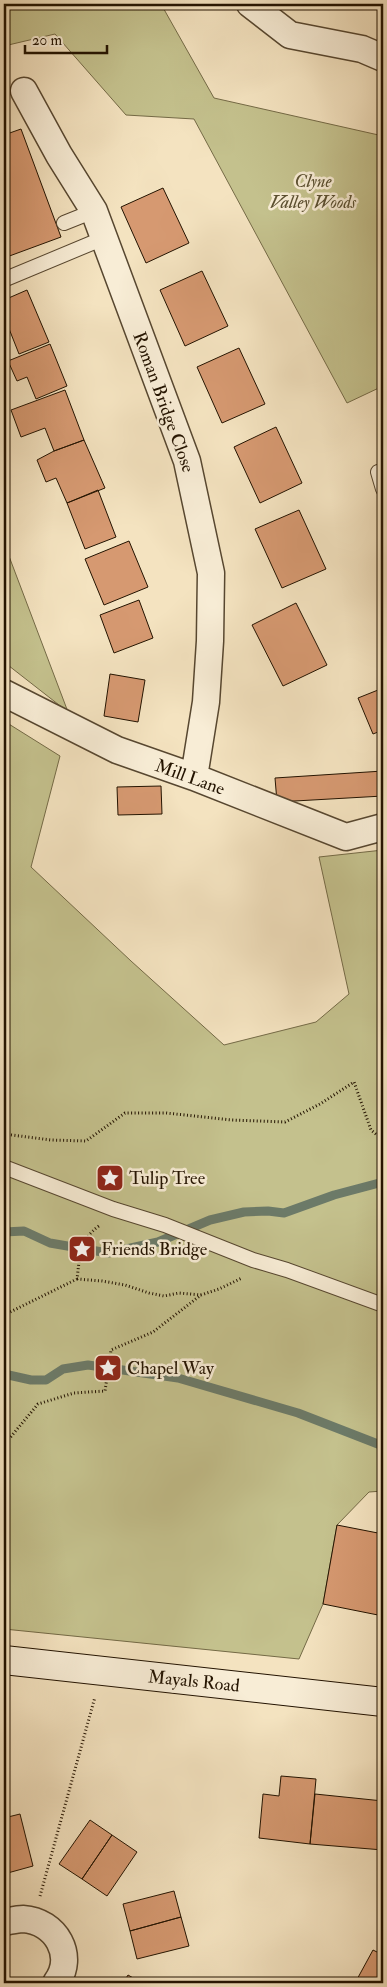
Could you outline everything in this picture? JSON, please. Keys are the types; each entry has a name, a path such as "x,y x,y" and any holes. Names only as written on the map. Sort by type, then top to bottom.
{"main road":[{"name":"Mayals Road","path":"4,1660 383,1702"}],"street":[{"path":"250,4 290,34 362,49 383,58"},
{"name":"Roman Bridge Close","path":"24,91 59,155 94,211 188,461 211,573 210,640 206,693 194,777"},
{"name":"Mill Lane","path":"4,693 117,750 194,777 346,837 383,827"},
{"path":"4,1922 22,1919 33,1921 41,1924 61,1940 65,1959 62,1975 56,1983"}],"lane":[{"path":"64,223 94,211"},
{"path":"8,278 104,238"},
{"path":"378,472 383,489"},
{"path":"4,1167 113,1209 165,1225 253,1260 287,1270 383,1305"}],"path":[{"path":"4,1134 51,1140 86,1141 125,1113 166,1113 232,1120 284,1122 320,1104 354,1082 371,1130 383,1140"},
{"path":"77,1279 82,1248 88,1234 103,1224 113,1209"},
{"path":"4,1445 38,1404 74,1393 105,1391 111,1350 153,1332 201,1295 244,1277 253,1260"},
{"path":"4,1315 77,1279 125,1285 164,1296 179,1293 201,1295"},
{"path":"33,1921 102,1671"}],"green space":[{"name":"Clyne Valley Woods","path":"4,4 161,4 214,98 383,136 383,386 347,403 194,119 126,115 55,34 4,46"},
{"path":"4,543 68,712 4,662"},
{"path":"4,721 60,756 31,867 224,1045 316,1022 349,994 319,857 383,850 383,1491 369,1492 337,1525 323,1604 299,1659 4,1629"}],"building":[{"path":"21,129 61,237 4,258 4,135"},
{"path":"163,188 189,243 146,263 121,207"},
{"path":"202,271 228,326 185,346 160,290"},
{"path":"27,290 49,342 19,354 4,316 4,300"},
{"path":"50,344 67,386 36,399 27,377 17,381 8,361"},
{"path":"239,348 265,404 222,423 197,367"},
{"path":"65,390 84,440 54,451 45,428 21,437 11,410"},
{"path":"276,427 302,483 260,503 234,447"},
{"path":"84,440 105,488 67,503 56,478 46,482 37,460 54,451"},
{"path":"98,490 116,537 85,549 67,503"},
{"path":"299,510 326,569 282,588 255,529"},
{"path":"129,541 148,587 104,605 85,559"},
{"path":"139,600 153,638 114,653 100,615"},
{"path":"296,603 327,665 283,686 252,625"},
{"path":"110,674 145,680 138,722 104,716"},
{"path":"383,688 383,730 373,734 358,698"},
{"path":"383,771 383,796 277,802 275,778"},
{"path":"161,786 162,814 118,815 117,787"},
{"path":"337,1525 383,1534 383,1616 323,1604"},
{"path":"281,1776 316,1779 310,1844 259,1838 263,1794 279,1796"},
{"path":"315,1794 383,1801 383,1850 310,1844"},
{"path":"20,1814 33,1866 4,1874 4,1818"},
{"path":"90,1820 112,1835 82,1879 59,1864"},
{"path":"112,1835 137,1852 107,1896 82,1879"},
{"path":"174,1891 181,1917 130,1931 123,1904"},
{"path":"181,1917 189,1946 137,1959 130,1931"},
{"path":"373,1950 383,1955 383,1983 355,1983"},
{"path":"128,1975 142,1983 123,1983"}],"waterway":[{"path":"4,1232 24,1231 50,1243 108,1253 158,1242 210,1220 244,1212 268,1211 284,1213 334,1195 383,1182"},
{"path":"4,1374 31,1380 46,1380 63,1369 88,1365 178,1378 298,1413 383,1446"}],"place":[{"name":"Tulip Tree","path":"110,1178"},
{"name":"Friends Bridge","path":"82,1249"},
{"name":"Chapel Way","path":"108,1368"}]}
